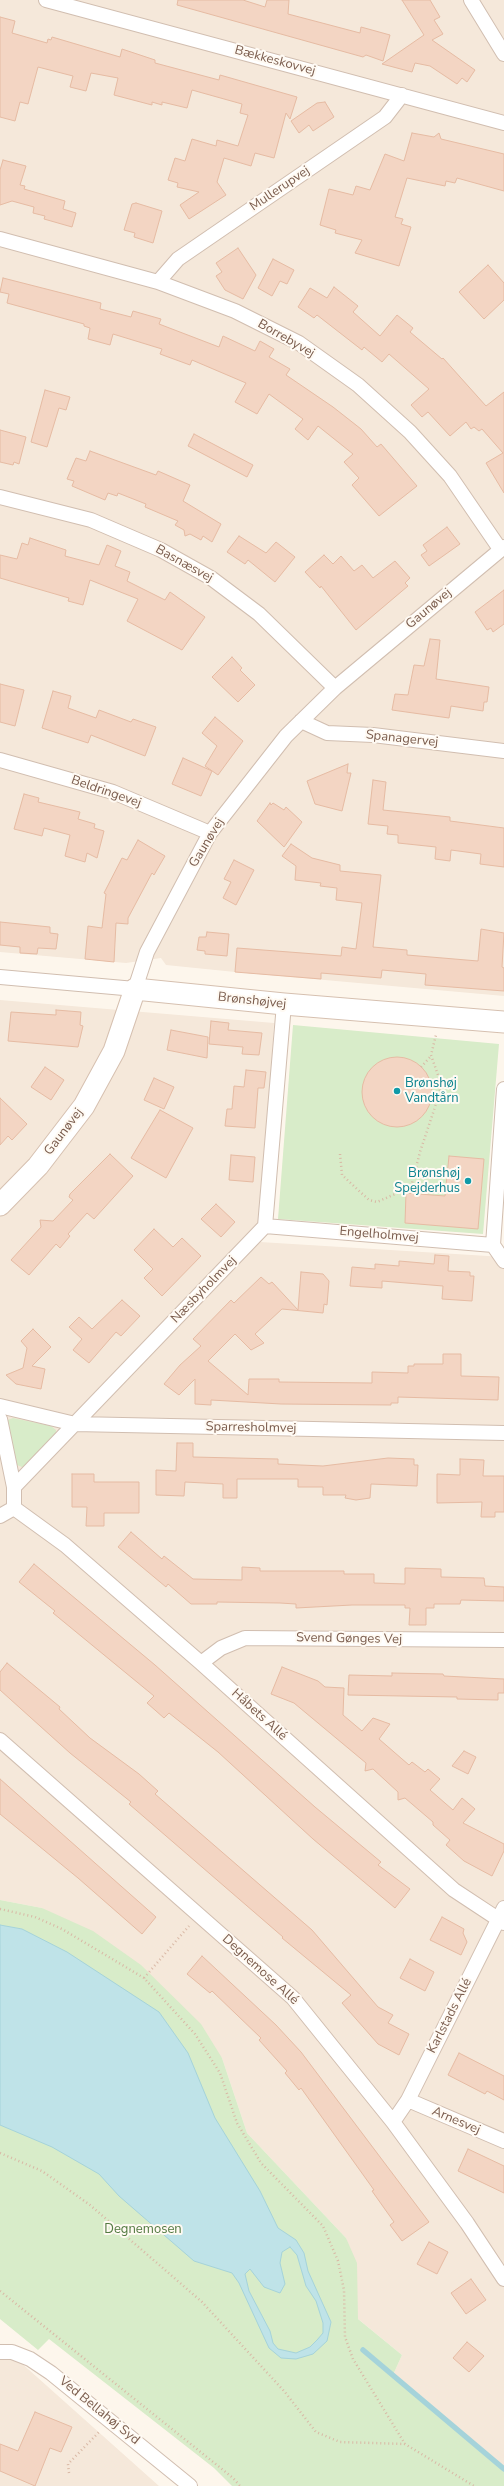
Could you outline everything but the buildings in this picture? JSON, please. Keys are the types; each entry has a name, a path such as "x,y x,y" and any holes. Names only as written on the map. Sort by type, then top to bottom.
{"street":[{"name":"Bækkeskovvej","path":"46,0 504,123"},
{"path":"471,0 504,54"},
{"name":"Mullerupvej","path":"158,282 178,259 385,117 402,95"},
{"name":"Borrebyvej","path":"0,239 158,282 235,311 299,343 358,385 410,432 450,476 502,548"},
{"name":"Basnæsvej","path":"0,497 91,520 161,550 211,578 259,614 335,688"},
{"name":"Gaunøvej","path":"0,1205 38,1166 84,1106 114,1051 147,952 210,833 286,736 335,688 502,548"},
{"name":"Spanagervej","path":"301,722 327,733 373,735 504,751"},
{"name":"Beldringevej","path":"0,760 113,792 210,833"},
{"name":"Brønshøjvej","path":"0,977 284,1004 504,1022"},
{"path":"265,1226 284,1004"},
{"path":"504,1089 500,1212 493,1245 504,1261"},
{"name":"Engelholmvej","path":"265,1226 493,1245"},
{"name":"Næsbyholmvej","path":"14,1487 265,1226"},
{"name":"Sparresholmvej","path":"0,1406 75,1424 504,1434"},
{"path":"0,1419 14,1487 14,1508 0,1516"},
{"name":"Håbets Allé","path":"14,1508 65,1545 201,1663 454,1890 502,1917"},
{"name":"Svend Gønges Vej","path":"201,1663 221,1648 245,1638 504,1640"},
{"name":"Degnemose Allé","path":"0,1740 293,1998 393,2122 467,2223 504,2279"},
{"name":"Karlstads Allé","path":"393,2122 408,2100 502,1917"},
{"name":"Arnesvej","path":"408,2100 504,2141"},
{"name":"Ved Bellahøj Syd","path":"0,2352 12,2352 30,2359 111,2420 190,2486"}],"path":[{"path":"421,1067 431,1055 438,1017"},
{"path":"340,1154 342,1175 369,1200 377,1202 411,1187 420,1152 440,1092 439,1078 431,1055"},
{"path":"0,1909 35,1917 62,1929 144,1978 195,2034 220,2073 237,2123 261,2163 323,2226 338,2261 344,2290 345,2337 353,2359 405,2444 474,2486"},
{"path":"144,1978 179,1938"},
{"path":"0,2153 42,2171 90,2205 202,2302 284,2392 316,2432 340,2442 405,2444"},
{"path":"1,2292 233,2478 240,2486"},
{"path":"69,2473 68,2464 111,2420"}],"shaded area":[{"path":"0,0 504,0 504,996 166,965 161,958 126,963 0,952"},
{"path":"0,1000 274,1023 260,1242 504,1257 504,2469 393,2375 402,2355 357,2318 346,2238 247,2133 222,2058 42,1908 0,1900"},
{"path":"0,2344 159,2486 0,2486"}],"green space":[{"path":"293,1025 499,1044 483,1234 278,1219"},
{"path":"13,1418 51,1426 56,1430 56,1434 27,1465 22,1467 17,1465 8,1427 8,1420"},
{"name":"Degnemosen","path":"0,1900 42,1908 93,1931 141,1965 201,2024 222,2058 247,2133 346,2238 357,2263 358,2319 402,2355 393,2375 504,2469 504,2486 232,2486 214,2468 49,2339 38,2350 0,2319"}],"water":[{"name":"Degnemosen","path":"0,1925 22,1929 67,1952 159,2012 188,2053 215,2118 260,2191 278,2228 296,2240 304,2253 308,2271 331,2322 327,2341 313,2354 296,2359 281,2358 269,2348 239,2283 232,2273 194,2261 119,2196 99,2174 52,2147 0,2125","holes":["290,2247 297,2255 306,2286 316,2301 323,2323 323,2333 310,2347 296,2353 278,2349 273,2343 270,2331 249,2291 245,2274 250,2269 264,2287 280,2293 285,2284 280,2263 282,2252"]}],"waterway":[{"path":"363,2350 504,2469"}],"place":[{"name":"Brønshøj Vandtårn","path":"397,1091"},
{"name":"Brønshøj Spejderhus","path":"468,1181"}]}
